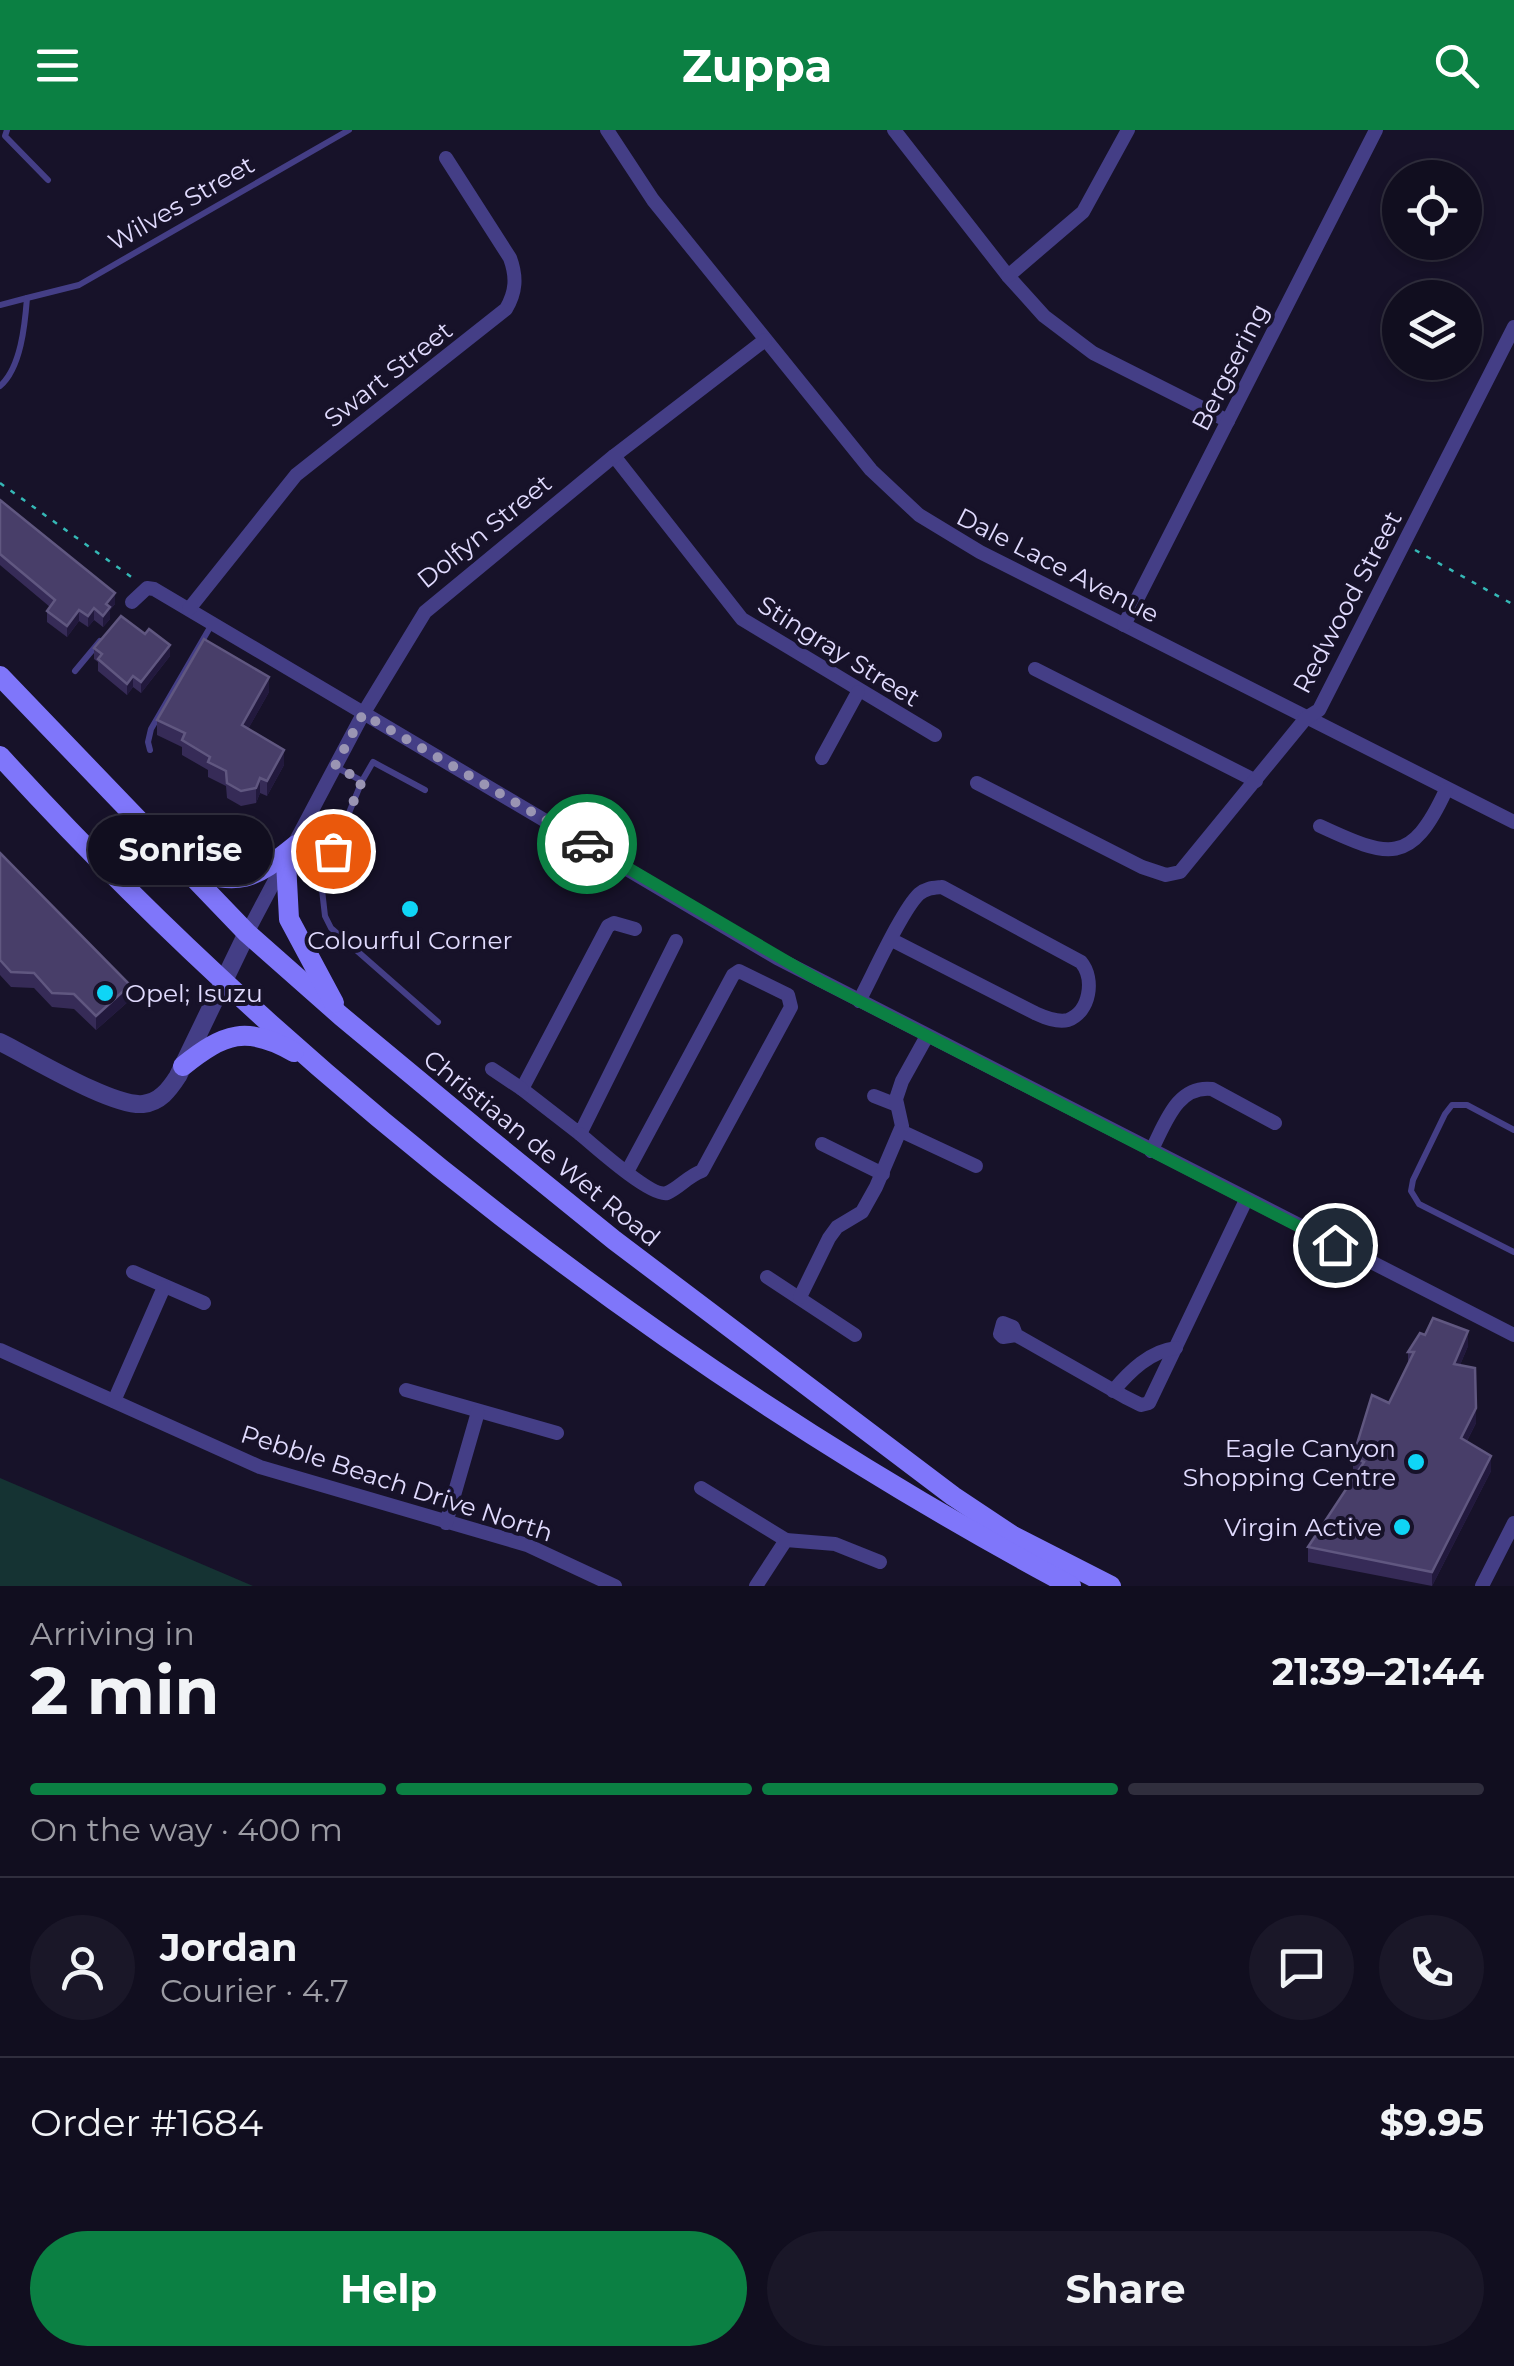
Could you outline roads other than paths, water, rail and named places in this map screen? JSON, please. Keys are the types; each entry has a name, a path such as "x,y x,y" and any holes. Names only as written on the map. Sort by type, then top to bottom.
{"main road":[{"name":"Christiaan de Wet Road","path":"0,676 247,933 341,1016 614,1240 910,1466 1013,1536 1111,1586"},
{"path":"0,760 134,897 225,982 484,1201 704,1361 848,1458 1071,1586"},
{"path":"180,866 217,879 247,877 291,853"},
{"path":"291,853 289,919 341,1016"},
{"path":"183,1066 218,1042 238,1034 252,1034 281,1045 326,1071"}],"street":[{"name":"Dale Lace Avenue","path":"607,130 643,187 765,340 871,470 919,514 980,552 1514,822"},
{"path":"894,130 1044,316 1093,353 1228,421"},
{"path":"1008,276 1083,212 1128,130"},
{"name":"Bergsering","path":"1124,625 1376,130"},
{"name":"Swart Street","path":"189,609 296,475 506,309 512,298 515,271 510,258 446,158"},
{"name":"Redwood Street","path":"977,783 1142,867 1166,874 1180,872 1306,718 1319,710 1514,326"},
{"name":"Dolfyn Street","path":"0,1042 128,1104 156,1100 169,1091 335,766 425,612 614,456 765,340"},
{"name":"Stingray Street","path":"614,456 742,619 935,735"},
{"path":"132,602 147,588 189,609 719,924 858,1001 1246,1200 1331,1252 1514,1335"},
{"path":"1035,670 1256,781"},
{"path":"822,758 858,692"},
{"path":"1320,826 1376,849 1409,844 1420,836 1446,790"},
{"path":"858,1001 892,940 916,897 924,889 942,888 1080,962 1090,974 1090,987 1070,1020 1054,1020 1034,1014 892,940"},
{"path":"522,1089 608,926 614,922 634,928"},
{"path":"580,1134 676,941"},
{"path":"492,1069 626,1172 662,1194 705,1168 791,1007 788,995 748,972 733,974 626,1172"},
{"path":"800,1298 829,1238 838,1227 862,1212 882,1174 901,1131 898,1105 902,1081 927,1036"},
{"path":"1151,1151 1176,1102 1202,1088 1212,1089 1275,1123"},
{"path":"874,1096 898,1105"},
{"path":"901,1131 976,1166"},
{"path":"822,1144 882,1174"},
{"path":"1016,1335 1141,1405 1149,1403 1246,1200"},
{"path":"133,1272 204,1303"},
{"path":"767,1277 855,1335"},
{"path":"114,1402 164,1287"},
{"path":"1113,1390 1160,1350 1176,1348"},
{"name":"Pebble Beach Drive North","path":"0,1350 260,1467 550,1554 615,1586"},
{"path":"406,1390 557,1433"},
{"path":"446,1523 478,1412"},
{"path":"702,1488 786,1540 836,1544 880,1562"},
{"path":"1482,1586 1514,1523"},
{"path":"756,1586 786,1540"}],"lane":[{"path":"6,130 5,136 48,180"},
{"name":"Wilves Street","path":"0,305 79,284 349,130"},
{"path":"0,386 7,380 22,339 26,298"},
{"path":"121,616 132,602"},
{"path":"150,750 151,729 213,623"},
{"path":"75,671 110,630"},
{"path":"425,790 373,762 321,881 325,916 331,928 438,1022"},
{"path":"335,766 362,781"},
{"path":"1514,1130 1467,1106 1452,1105 1444,1114 1411,1190 1419,1204 1514,1252"}],"place":[{"name":"Sonrise","path":"333,851"},
{"name":"Colourful Corner","path":"410,909"},
{"name":"Opel; Isuzu","path":"105,993"},
{"name":"Eagle Canyon Shopping Centre","path":"1416,1462"},
{"name":"Virgin Active","path":"1402,1527"}]}
